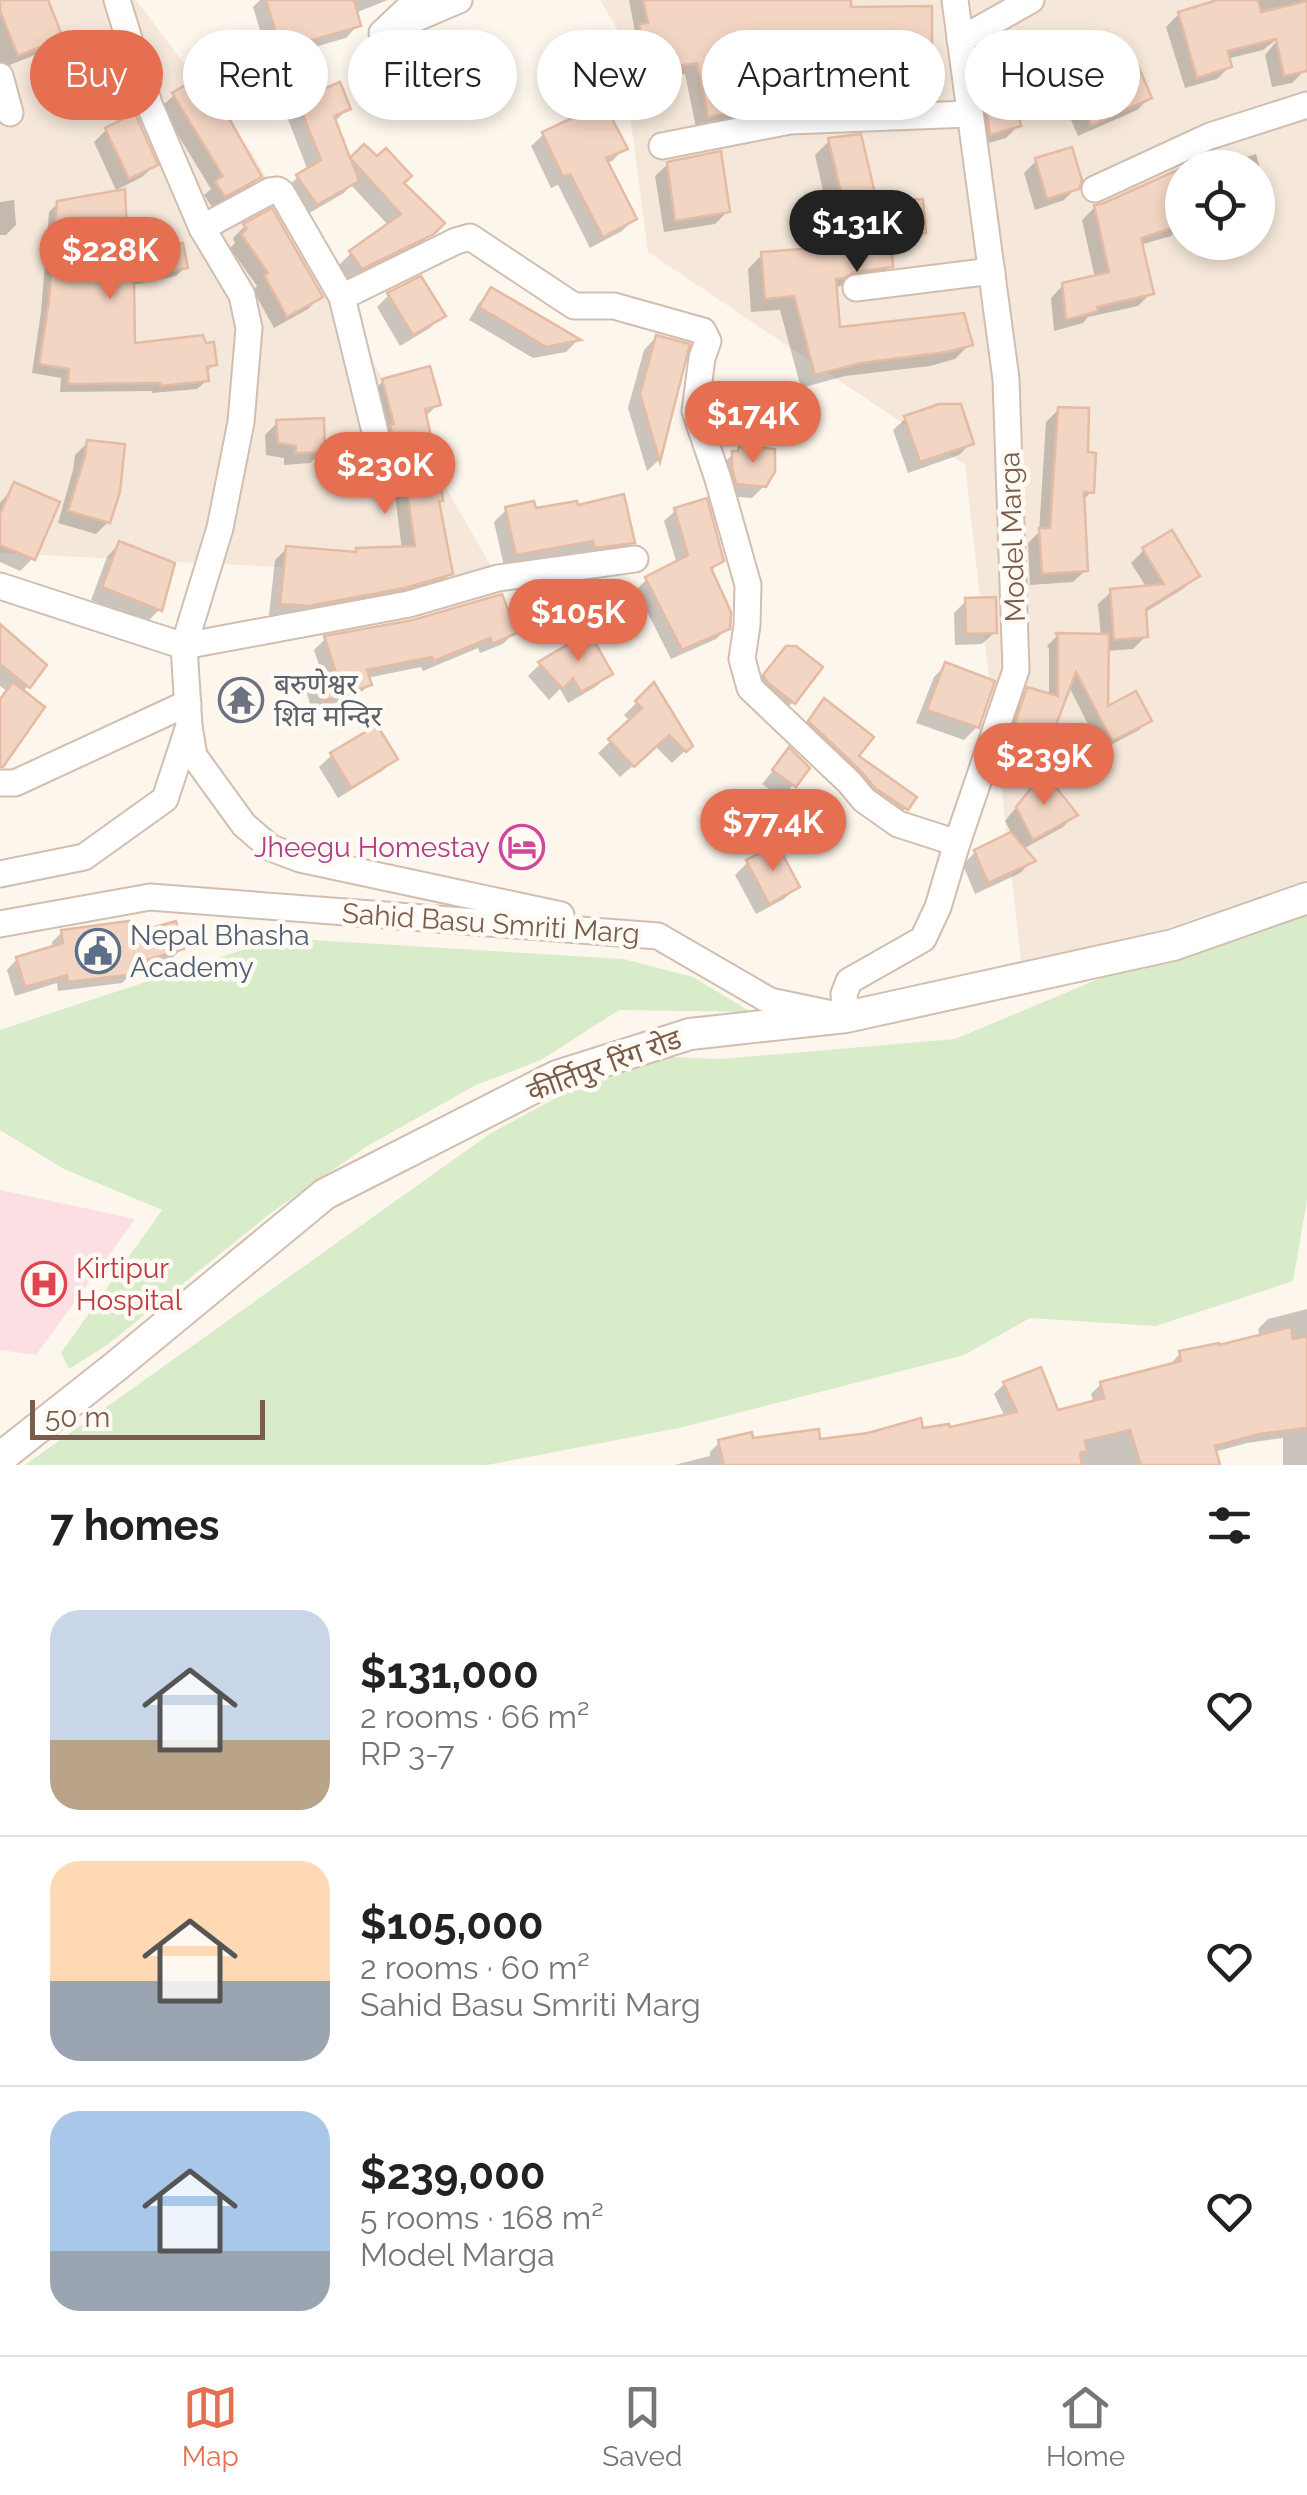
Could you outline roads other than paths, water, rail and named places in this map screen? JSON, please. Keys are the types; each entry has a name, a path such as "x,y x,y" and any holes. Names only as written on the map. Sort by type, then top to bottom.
{"street":[{"path":"117,0 149,104 202,228 242,294 249,328 241,422 220,528 184,646 194,756 244,824 271,848 300,860 658,936"},
{"path":"416,0 382,33 459,0"},
{"name":"Model Marga","path":"955,0 965,81"},
{"path":"960,40 1031,0"},
{"path":"0,76 10,113"},
{"path":"1095,189 1210,136 1307,105"},
{"path":"662,146 790,121 965,114"},
{"name":"Model Marga","path":"846,1018 844,994 849,981 923,939 938,907 1016,670 1006,379 970,120"},
{"path":"202,228 278,190 342,297 376,436"},
{"path":"342,297 470,237 574,306 614,306 702,331 708,341 695,411 748,586 742,659 750,688 850,782 864,800 898,824 957,843"},
{"path":"856,288 992,271"},
{"path":"0,586 184,646 409,604 498,578 634,559"},
{"path":"0,783 15,783 188,714"},
{"path":"0,874 84,857 166,799 188,714"},
{"name":"Sahid Basu Smriti Marg","path":"0,924 150,897 658,936 770,1000 846,1018"},
{"name":"कीर्तिपुर रिंग रोड","path":"0,1458 325,1194 557,1076 690,1034 846,1018 1174,945 1307,898"}],"place":[{"name":"बरुणेश्वर शिव मन्दिर","path":"241,700"},
{"name":"Jheegu Homestay","path":"522,847"},
{"name":"Nepal Bhasha Academy","path":"98,951"},
{"name":"Kirtipur Hospital","path":"44,1284"}]}
